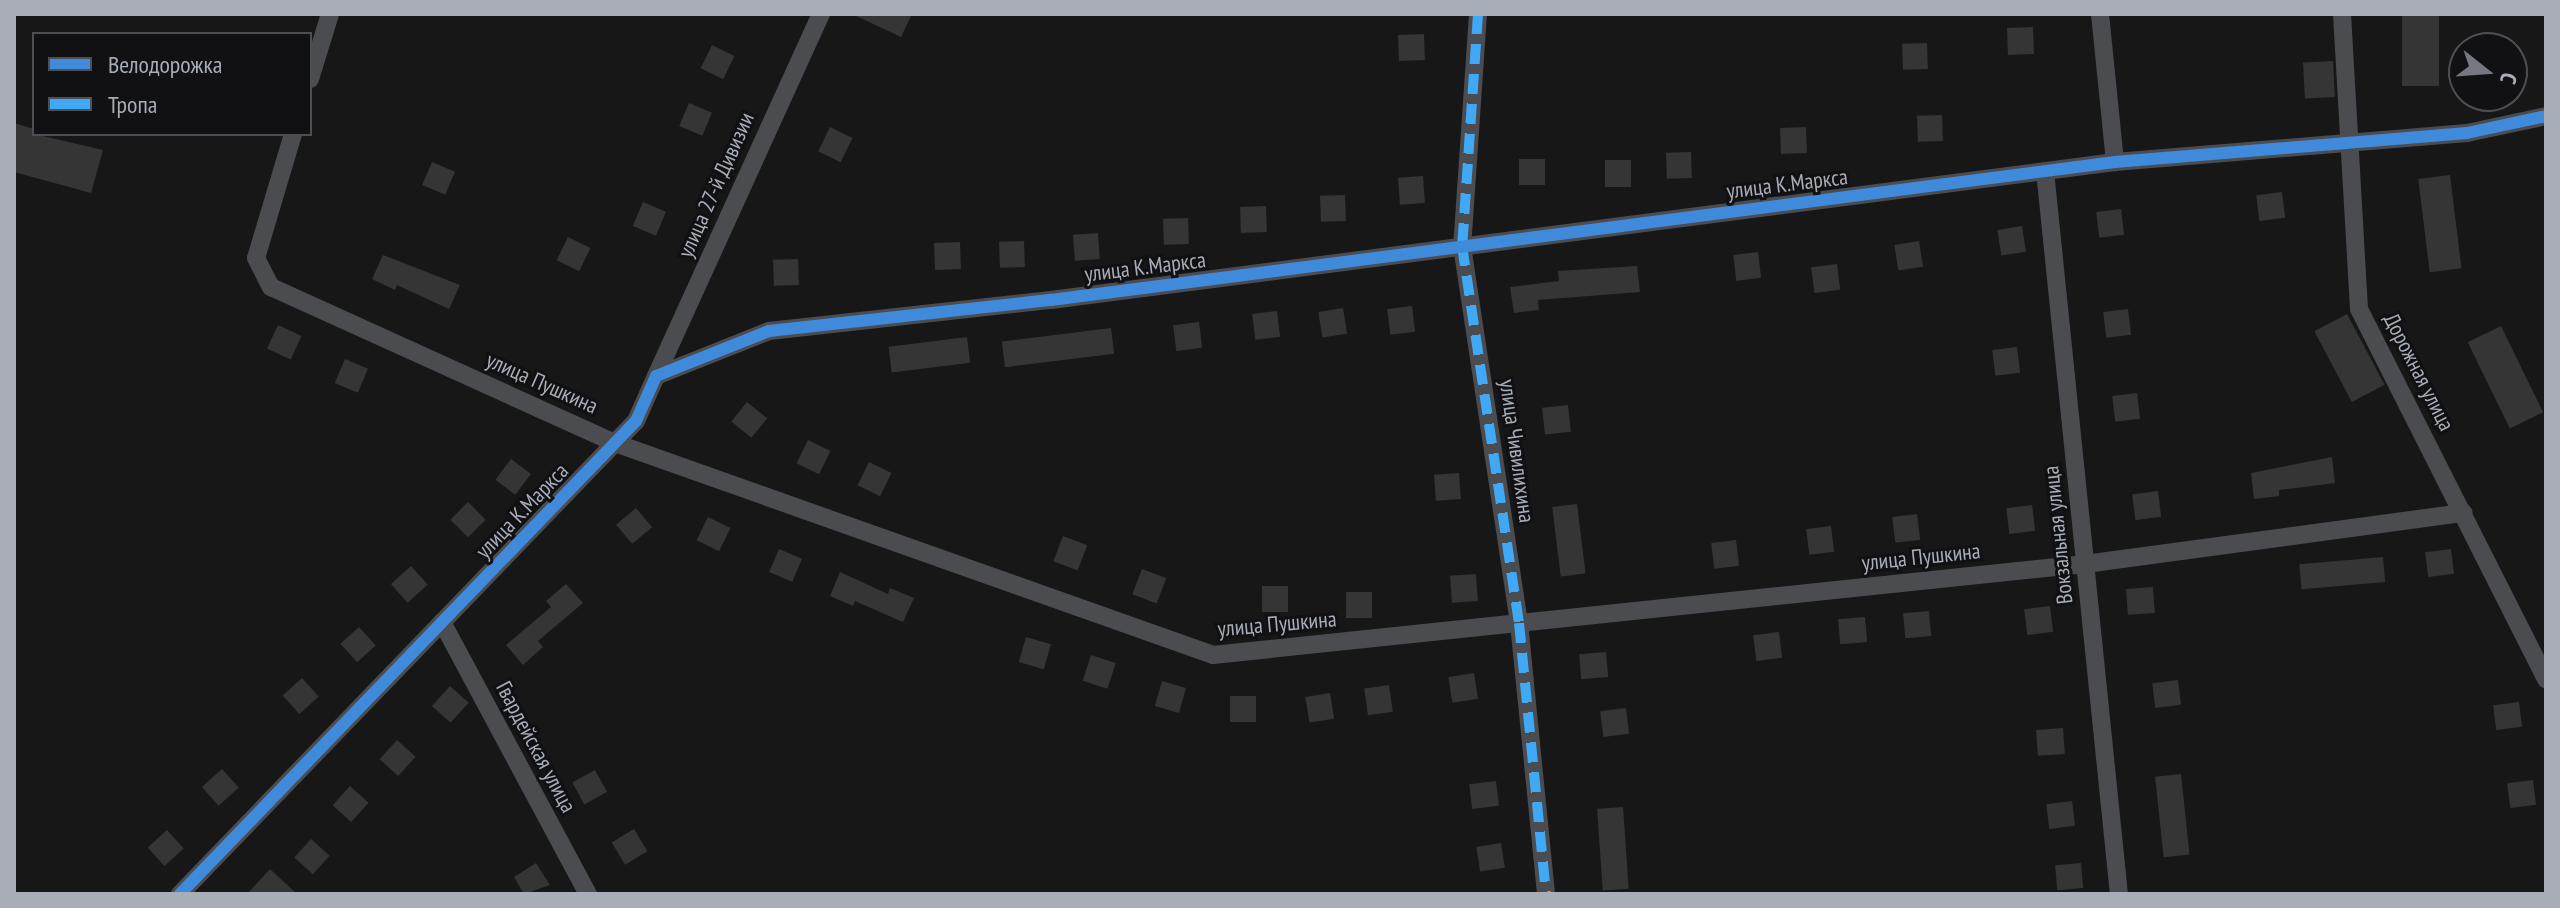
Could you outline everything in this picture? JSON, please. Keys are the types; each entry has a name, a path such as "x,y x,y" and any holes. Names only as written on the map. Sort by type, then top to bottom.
{"street":[{"path":"312,72 330,14"},
{"name":"улица 27-й Дивизии","path":"656,376 821,14"},
{"name":"улица Чивилихина","path":"1478,14 1462,246 1519,623 1546,894"},
{"path":"2100,14 2115,162"},
{"name":"Дорожная улица","path":"2342,14 2359,309 2546,679"},
{"name":"улица К.Маркса","path":"180,894 636,421 656,376 769,331 2115,162 2467,133 2546,116"},
{"name":"улица Пушкина","path":"292,136 256,258 271,287 615,443 1213,655 2085,564 2464,513"},
{"name":"Вокзальная улица","path":"2045,171 2119,894"},
{"name":"Гвардейская улица","path":"442,622 588,894"}],"building":[{"path":"852,14 912,14 901,37"},
{"path":"2402,14 2439,14 2439,86 2402,86"},
{"path":"2033,27 2034,54 2008,55 2007,28"},
{"path":"1424,34 1425,60 1399,61 1398,35"},
{"path":"1927,43 1928,69 1903,70 1902,44"},
{"path":"712,45 734,56 723,79 701,68"},
{"path":"2333,61 2335,97 2305,99 2303,63"},
{"path":"689,103 712,113 702,136 679,126"},
{"path":"1942,115 1943,141 1918,142 1917,116"},
{"path":"14,123 32,128 32,136 103,150 91,193 14,172"},
{"path":"830,127 852,138 841,162 818,151"},
{"path":"1806,127 1807,153 1781,154 1780,128"},
{"path":"1691,152 1692,178 1667,179 1666,153"},
{"path":"1519,159 1545,159 1545,185 1519,185"},
{"path":"1605,160 1631,160 1631,187 1605,187"},
{"path":"432,162 455,172 445,195 422,185"},
{"path":"2450,175 2461,268 2430,272 2418,179"},
{"path":"1423,176 1425,203 1400,205 1398,178"},
{"path":"2282,192 2285,218 2259,221 2256,195"},
{"path":"1345,195 1346,221 1321,222 1320,196"},
{"path":"643,202 666,212 656,236 633,226"},
{"path":"1266,206 1267,232 1241,233 1240,207"},
{"path":"2121,209 2124,235 2099,238 2096,212"},
{"path":"1188,218 1189,244 1164,245 1163,219"},
{"path":"2022,226 2026,252 2001,256 1997,230"},
{"path":"1098,233 1100,259 1075,261 1073,235"},
{"path":"568,237 590,248 579,271 557,260"},
{"path":"1024,241 1025,267 1000,268 999,242"},
{"path":"1919,241 1923,267 1898,271 1894,245"},
{"path":"960,242 961,269 935,270 934,243"},
{"path":"1758,252 1761,278 1736,281 1733,255"},
{"path":"383,255 460,285 449,309 397,285 395,290 372,279"},
{"path":"798,259 799,285 774,286 773,260"},
{"path":"1837,264 1840,290 1814,293 1811,267"},
{"path":"1637,266 1640,292 1538,300 1539,310 1514,313 1510,287 1559,281 1558,271"},
{"path":"1412,306 1415,332 1390,335 1387,309"},
{"path":"1343,308 1347,334 1322,338 1318,312"},
{"path":"2128,309 2131,335 2106,338 2103,312"},
{"path":"1277,311 1280,337 1255,340 1252,314"},
{"path":"2347,314 2385,385 2352,402 2314,331"},
{"path":"1199,322 1202,348 1176,351 1173,325"},
{"path":"278,325 302,336 291,360 267,349"},
{"path":"2501,326 2543,412 2510,429 2468,342"},
{"path":"1111,328 1114,354 1005,367 1002,341"},
{"path":"967,337 970,363 892,372 889,347"},
{"path":"2017,347 2020,373 1995,376 1992,350"},
{"path":"345,359 368,369 358,393 335,383"},
{"path":"2137,393 2140,419 2115,422 2112,396"},
{"path":"747,402 767,418 751,438 731,421"},
{"path":"1568,405 1571,432 1545,435 1542,408"},
{"path":"808,440 830,451 819,474 797,463"},
{"path":"2332,457 2335,483 2279,490 2279,496 2254,499 2251,473"},
{"path":"511,459 531,474 515,495 495,480"},
{"path":"869,462 891,473 880,496 858,485"},
{"path":"1459,473 1461,499 1436,501 1434,475"},
{"path":"2158,491 2161,517 2135,520 2132,494"},
{"path":"468,502 486,520 468,537 450,520"},
{"path":"1577,504 1586,573 1561,577 1552,507"},
{"path":"2032,505 2035,531 2009,534 2006,508"},
{"path":"636,508 652,527 632,544 616,525"},
{"path":"1917,514 1920,540 1895,543 1892,517"},
{"path":"708,517 730,528 719,551 697,540"},
{"path":"1831,526 1834,552 1809,555 1806,529"},
{"path":"1063,536 1087,545 1078,571 1053,561"},
{"path":"1736,540 1739,566 1714,569 1711,543"},
{"path":"779,549 802,559 792,582 769,572"},
{"path":"2451,549 2454,574 2428,577 2425,552"},
{"path":"2383,557 2385,582 2301,589 2299,564"},
{"path":"411,566 428,585 408,603 391,584"},
{"path":"1142,569 1166,578 1157,604 1132,594"},
{"path":"840,572 888,594 890,588 914,598 903,622 855,601 853,606 830,596"},
{"path":"1476,574 1478,601 1452,603 1450,576"},
{"path":"566,584 583,603 538,641 543,647 523,665 506,645 551,607 546,601"},
{"path":"1262,586 1288,586 1288,612 1262,612"},
{"path":"2153,587 2155,613 2128,615 2126,589"},
{"path":"1346,592 1372,592 1372,618 1346,618"},
{"path":"2050,606 2053,632 2027,635 2024,609"},
{"path":"1929,611 1931,636 1905,638 1903,613"},
{"path":"1865,617 1867,642 1840,644 1838,619"},
{"path":"359,627 376,646 357,662 340,644"},
{"path":"1779,632 1782,658 1756,661 1753,635"},
{"path":"1026,637 1051,644 1044,669 1019,662"},
{"path":"1606,652 1608,677 1581,679 1579,654"},
{"path":"1091,655 1116,663 1107,689 1083,681"},
{"path":"1474,673 1478,699 1452,703 1448,677"},
{"path":"302,678 319,697 299,714 283,695"},
{"path":"2178,680 2181,705 2155,708 2152,683"},
{"path":"1162,681 1186,688 1179,713 1155,706"},
{"path":"1389,685 1393,712 1368,715 1364,688"},
{"path":"450,686 469,703 451,723 432,706"},
{"path":"1330,693 1334,719 1309,723 1305,697"},
{"path":"1230,696 1256,696 1256,722 1230,722"},
{"path":"2519,702 2522,727 2496,730 2493,705"},
{"path":"1626,708 1629,734 1603,737 1600,711"},
{"path":"2063,728 2065,754 2038,756 2036,730"},
{"path":"397,740 416,757 398,776 380,759"},
{"path":"222,769 239,788 219,806 202,787"},
{"path":"595,770 607,792 584,804 572,783"},
{"path":"2181,774 2189,855 2164,857 2155,777"},
{"path":"2533,780 2536,805 2510,808 2507,783"},
{"path":"1496,781 1499,806 1472,809 1469,784"},
{"path":"350,786 369,803 351,822 333,805"},
{"path":"2072,801 2075,826 2049,829 2046,804"},
{"path":"1623,807 1629,889 1603,891 1597,809"},
{"path":"634,829 647,851 625,865 612,842"},
{"path":"167,830 184,849 164,866 148,847"},
{"path":"311,839 330,856 313,874 294,858"},
{"path":"1501,843 1505,868 1480,872 1476,847"},
{"path":"536,863 550,885 524,894 514,877"},
{"path":"2081,863 2083,888 2057,890 2055,865"},
{"path":"270,869 297,894 247,894"}],"marked path":[{"path":"1478,14 1462,246 1519,623 1546,894"}],"cycle path":[{"path":"180,894 636,421 656,376 769,331 1051,300 2115,162 2467,133 2546,116"}]}
